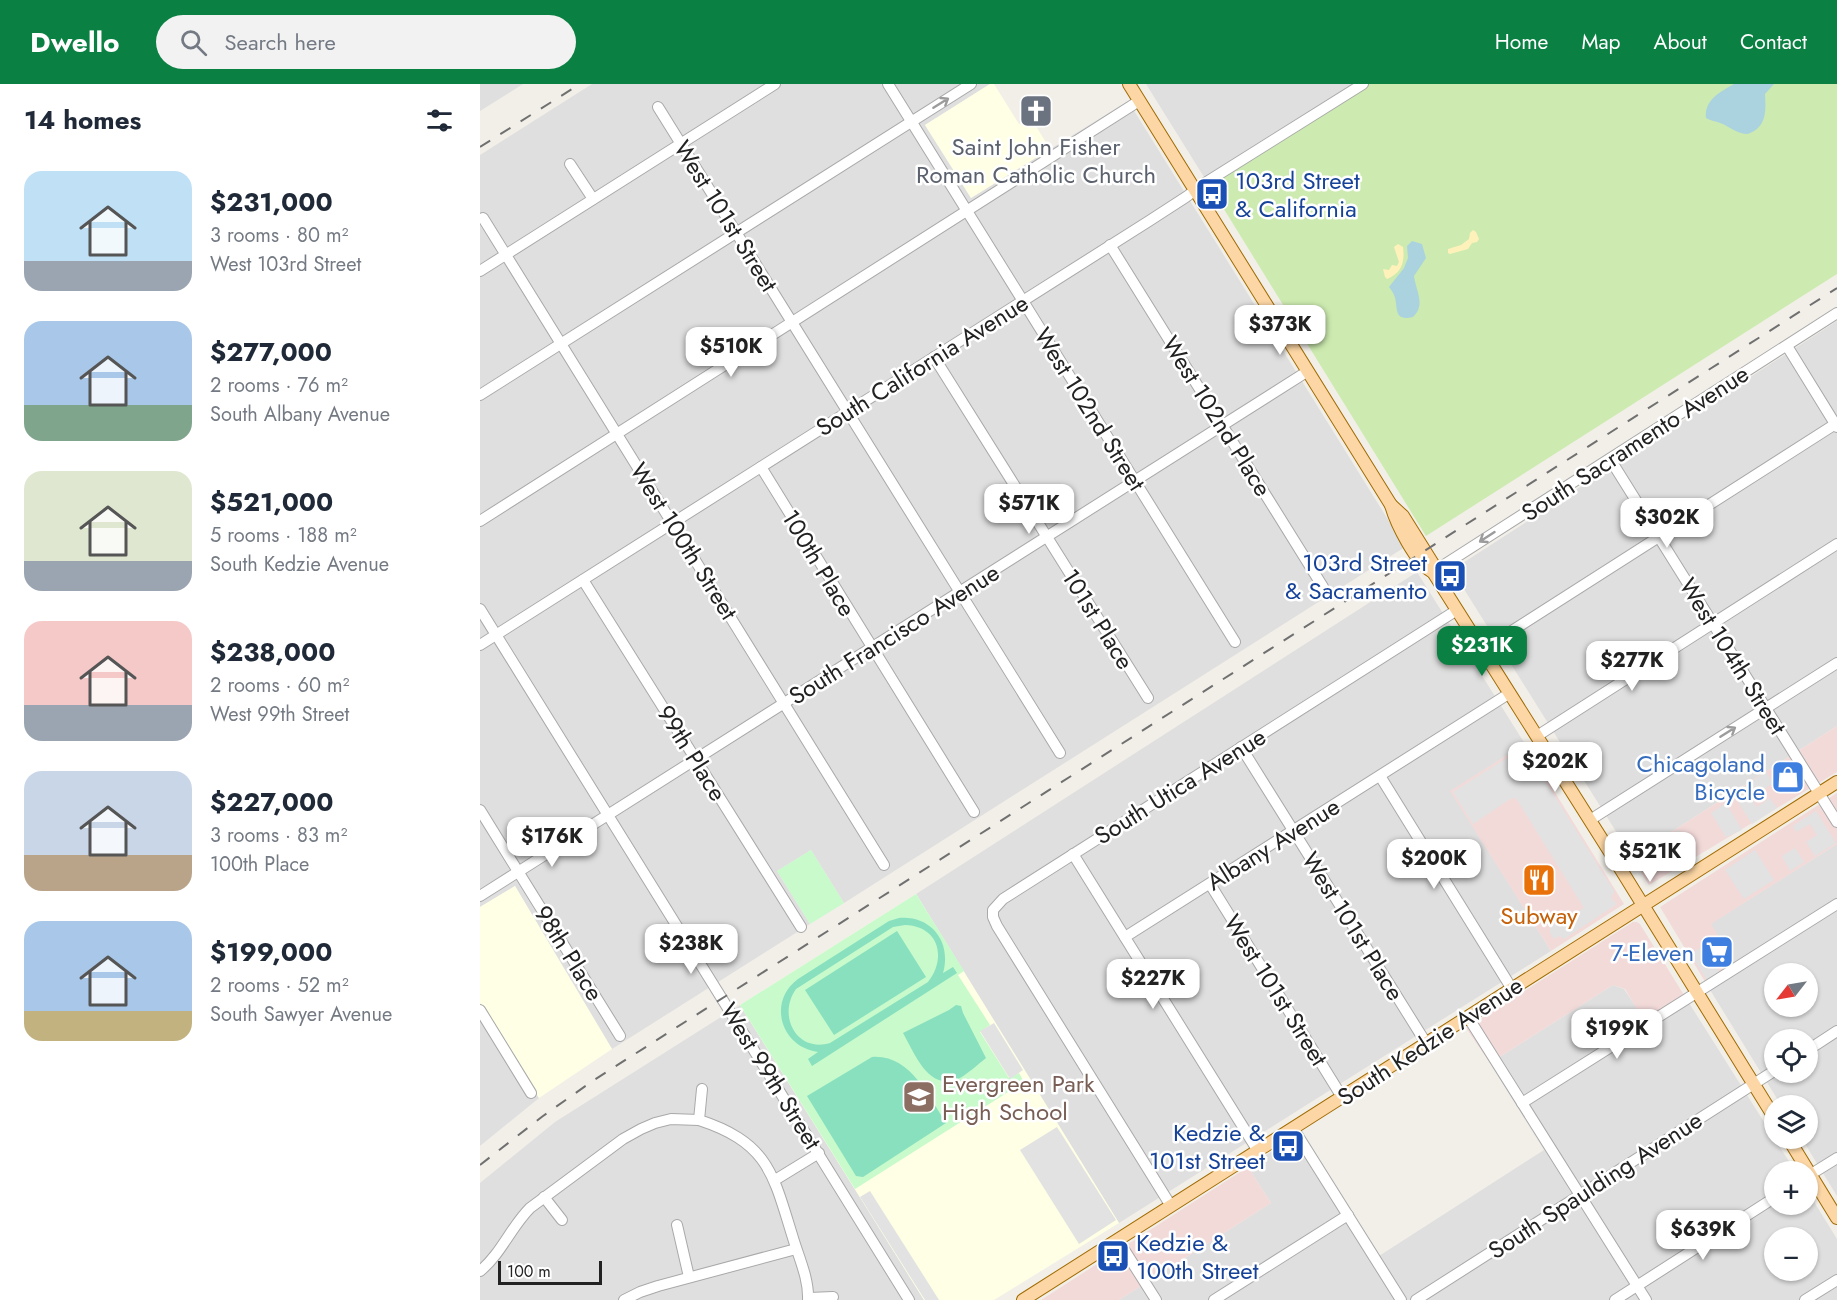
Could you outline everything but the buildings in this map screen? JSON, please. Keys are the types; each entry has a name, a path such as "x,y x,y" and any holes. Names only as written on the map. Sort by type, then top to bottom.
{"main road":[{"path":"1129,84 1391,505 1396,521 1417,556 1425,568 1433,572 1764,1100"},
{"name":"South Kedzie Avenue","path":"1023,1300 1837,782"},
{"path":"1818,1190 1837,1218"}],"street":[{"name":"West 102nd Street","path":"888,84 1235,642"},
{"path":"480,395 971,84"},
{"name":"South California Avenue","path":"480,645 1363,84"},
{"path":"480,271 770,85"},
{"path":"480,521 1139,101"},
{"name":"West 101st Street","path":"658,107 1060,753"},
{"path":"570,164 593,199"},
{"name":"West 100th Street","path":"483,218 884,865"},
{"name":"West 102nd Place","path":"1110,245 1323,587"},
{"name":"South Sacramento Avenue","path":"1433,572 1837,314"},
{"path":"1482,650 1837,425 1787,346"},
{"name":"101st Place","path":"934,357 1148,698"},
{"name":"South Francisco Avenue","path":"480,897 1308,371"},
{"name":"West 104th Street","path":"1610,459 1837,822"},
{"name":"100th Place","path":"760,467 974,812"},
{"path":"1536,736 1837,544"},
{"name":"99th Place","path":"583,580 801,927"},
{"name":"West 99th Street","path":"480,609 909,1300"},
{"name":"South Utica Avenue","path":"1171,1206 997,926 993,910 1003,899 1457,610"},
{"path":"1590,820 1837,663"},
{"name":"Albany Avenue","path":"1125,937 1510,693"},
{"name":"West 101st Place","path":"1241,747 1426,1043"},
{"path":"1380,777 1512,989"},
{"name":"98th Place","path":"480,810 620,1036"},
{"path":"1073,854 1258,1150"},
{"name":"West 101st Street","path":"1210,884 1342,1097"},
{"path":"1522,1103 1837,904"},
{"path":"480,1010 531,1093"},
{"path":"1468,1017 1646,1300"},
{"path":"1818,1043 1837,1031"},
{"name":"South Spaulding Avenue","path":"1416,1300 1764,1078"},
{"path":"699,1120 702,1089"},
{"path":"480,1271 497,1254 520,1218 544,1197 623,1139 655,1123 671,1119 699,1120 729,1131 743,1140 764,1162 775,1180 805,1274 808,1299 833,1297"},
{"path":"1293,1128 1401,1300"},
{"path":"775,1180 819,1153"},
{"path":"1818,1170 1837,1158"},
{"path":"544,1197 562,1220"},
{"path":"1615,1300 1764,1204"},
{"path":"1214,1300 1348,1215"},
{"path":"677,1225 689,1277"},
{"path":"1118,1240 1156,1300"},
{"path":"624,1300 640,1292 689,1277 796,1249"},
{"path":"1805,1300 1837,1280"}],"shaded area":[{"path":"480,84 523,84 480,111"},
{"path":"592,84 990,84 925,125 971,198 1128,101 1405,547 844,903 811,850 777,871 810,924 612,1049 515,886 480,907 480,155"},
{"path":"990,84 994,84 1019,124 1031,118 1050,149 971,198 925,125"},
{"path":"1146,84 1368,84 1209,185"},
{"path":"1837,321 1837,726 1632,857 1452,570"},
{"path":"1417,572 1525,744 1451,791 1551,951 1119,1223 916,894"},
{"path":"1837,726 1837,772 1649,885 1632,857"},
{"path":"1525,744 1624,904 1551,951 1450,791"},
{"path":"1524,747 1614,891 1611,898 1617,904 1564,939 1559,936 1554,939 1550,933 1550,927 1584,908 1516,798 1510,799 1473,824 1453,792"},
{"path":"1766,772 1773,783 1751,798 1757,807 1770,798 1777,808 1752,824 1733,794"},
{"path":"1837,793 1837,844 1711,924 1737,967 1707,985 1660,907"},
{"path":"1726,803 1742,830 1726,837 1711,813"},
{"path":"1816,811 1836,843 1815,856 1806,842 1817,835 1810,824 1796,832 1793,826"},
{"path":"1679,830 1695,856 1683,864 1666,837"},
{"path":"1837,844 1837,1196 1818,1165 1818,1161 1816,1161 1808,1149 1818,1149 1818,1095 1775,1095 1767,1083 1818,1083 1818,1029 1764,1029 1764,1077 1707,985 1710,924"},
{"path":"1795,848 1804,862 1790,871 1782,856"},
{"path":"1755,850 1774,880 1744,899 1725,870"},
{"path":"515,886 612,1049 539,1098 480,1003 480,907"},
{"name":"Evergreen Park High School","path":"916,894 1119,1223 994,1300 924,1300 740,1005"},
{"path":"1633,922 1640,924 1684,995 1644,1021 1625,989 1613,985 1490,1063 1466,1028"},
{"path":"1703,946 1721,974 1708,982 1691,954"},
{"path":"1613,985 1624,989 1645,1020 1684,995 1764,1122 1764,1149 1781,1149 1789,1161 1764,1161 1764,1215 1818,1215 1818,1208 1837,1239 1837,1300 1119,1300 1271,1203 1248,1167 1301,1132 1379,1256 1544,1150 1490,1063"},
{"path":"480,1003 539,1098 480,1146"},
{"path":"740,1005 924,1300 480,1300 480,1183 555,1122"},
{"path":"994,1023 1023,1070 1010,1079 980,1031"},
{"path":"1057,1127 1116,1220 1079,1244 1020,1150"},
{"path":"1248,1167 1271,1203 1119,1300 1041,1300"},
{"path":"870,1191 939,1300 925,1300 860,1197"}],"green space":[{"path":"1368,84 1837,84 1837,274 1426,536 1209,185"},
{"path":"811,850 844,903 810,924 777,871"},
{"path":"916,894 964,971 958,975 990,1025 980,1032 1009,1078 1019,1073 1024,1082 855,1189 740,1005"},
{"path":"910,918 929,926 941,941 944,951 943,973 953,967 957,973 812,1066 808,1059 818,1052 795,1042 787,1033 782,1022 783,999 788,989 798,979 889,921","holes":["905,925 917,927 932,937 938,954 934,973 928,982 830,1043 818,1045 808,1043 800,1037 790,1021 789,1010 796,989 893,927"]},
{"path":"897,931 926,977 834,1035 805,990"},
{"path":"956,1005 961,1006 986,1058 960,1078 949,1081 940,1080 924,1069 903,1033"},
{"path":"872,1057 897,1062 908,1070 925,1090 946,1123 863,1177 856,1176 807,1096"}],"sand":[{"path":"1473,230 1479,239 1477,242 1472,243 1468,249 1448,253 1448,249 1461,245 1469,239"},
{"path":"1398,244 1403,247 1403,262 1396,274 1387,279 1383,269 1389,270 1392,265 1397,266 1399,262 1394,247"}],"water":[{"path":"1734,84 1774,84 1765,94 1765,112 1762,123 1748,134 1737,132 1706,118 1710,101"},
{"path":"1412,241 1422,244 1426,258 1414,276 1419,308 1413,317 1406,318 1399,315 1394,295 1389,287 1404,268 1408,258 1407,246"}],"railway":[{"path":"480,147 580,84"},
{"path":"480,1165 594,1080 1837,288"}],"place":[{"name":"Saint John Fisher Roman Catholic Church","path":"1036,111"},
{"name":"103rd Street & California","path":"1212,194"},
{"name":"103rd Street & Sacramento","path":"1450,576"},
{"name":"Chicagoland Bicycle","path":"1788,777"},
{"name":"Subway","path":"1539,880"},
{"name":"7-Eleven","path":"1717,952"},
{"name":"Evergreen Park High School","path":"919,1097"},
{"name":"Kedzie & 101st Street","path":"1288,1146"},
{"name":"Kedzie & 100th Street","path":"1113,1256"}]}
